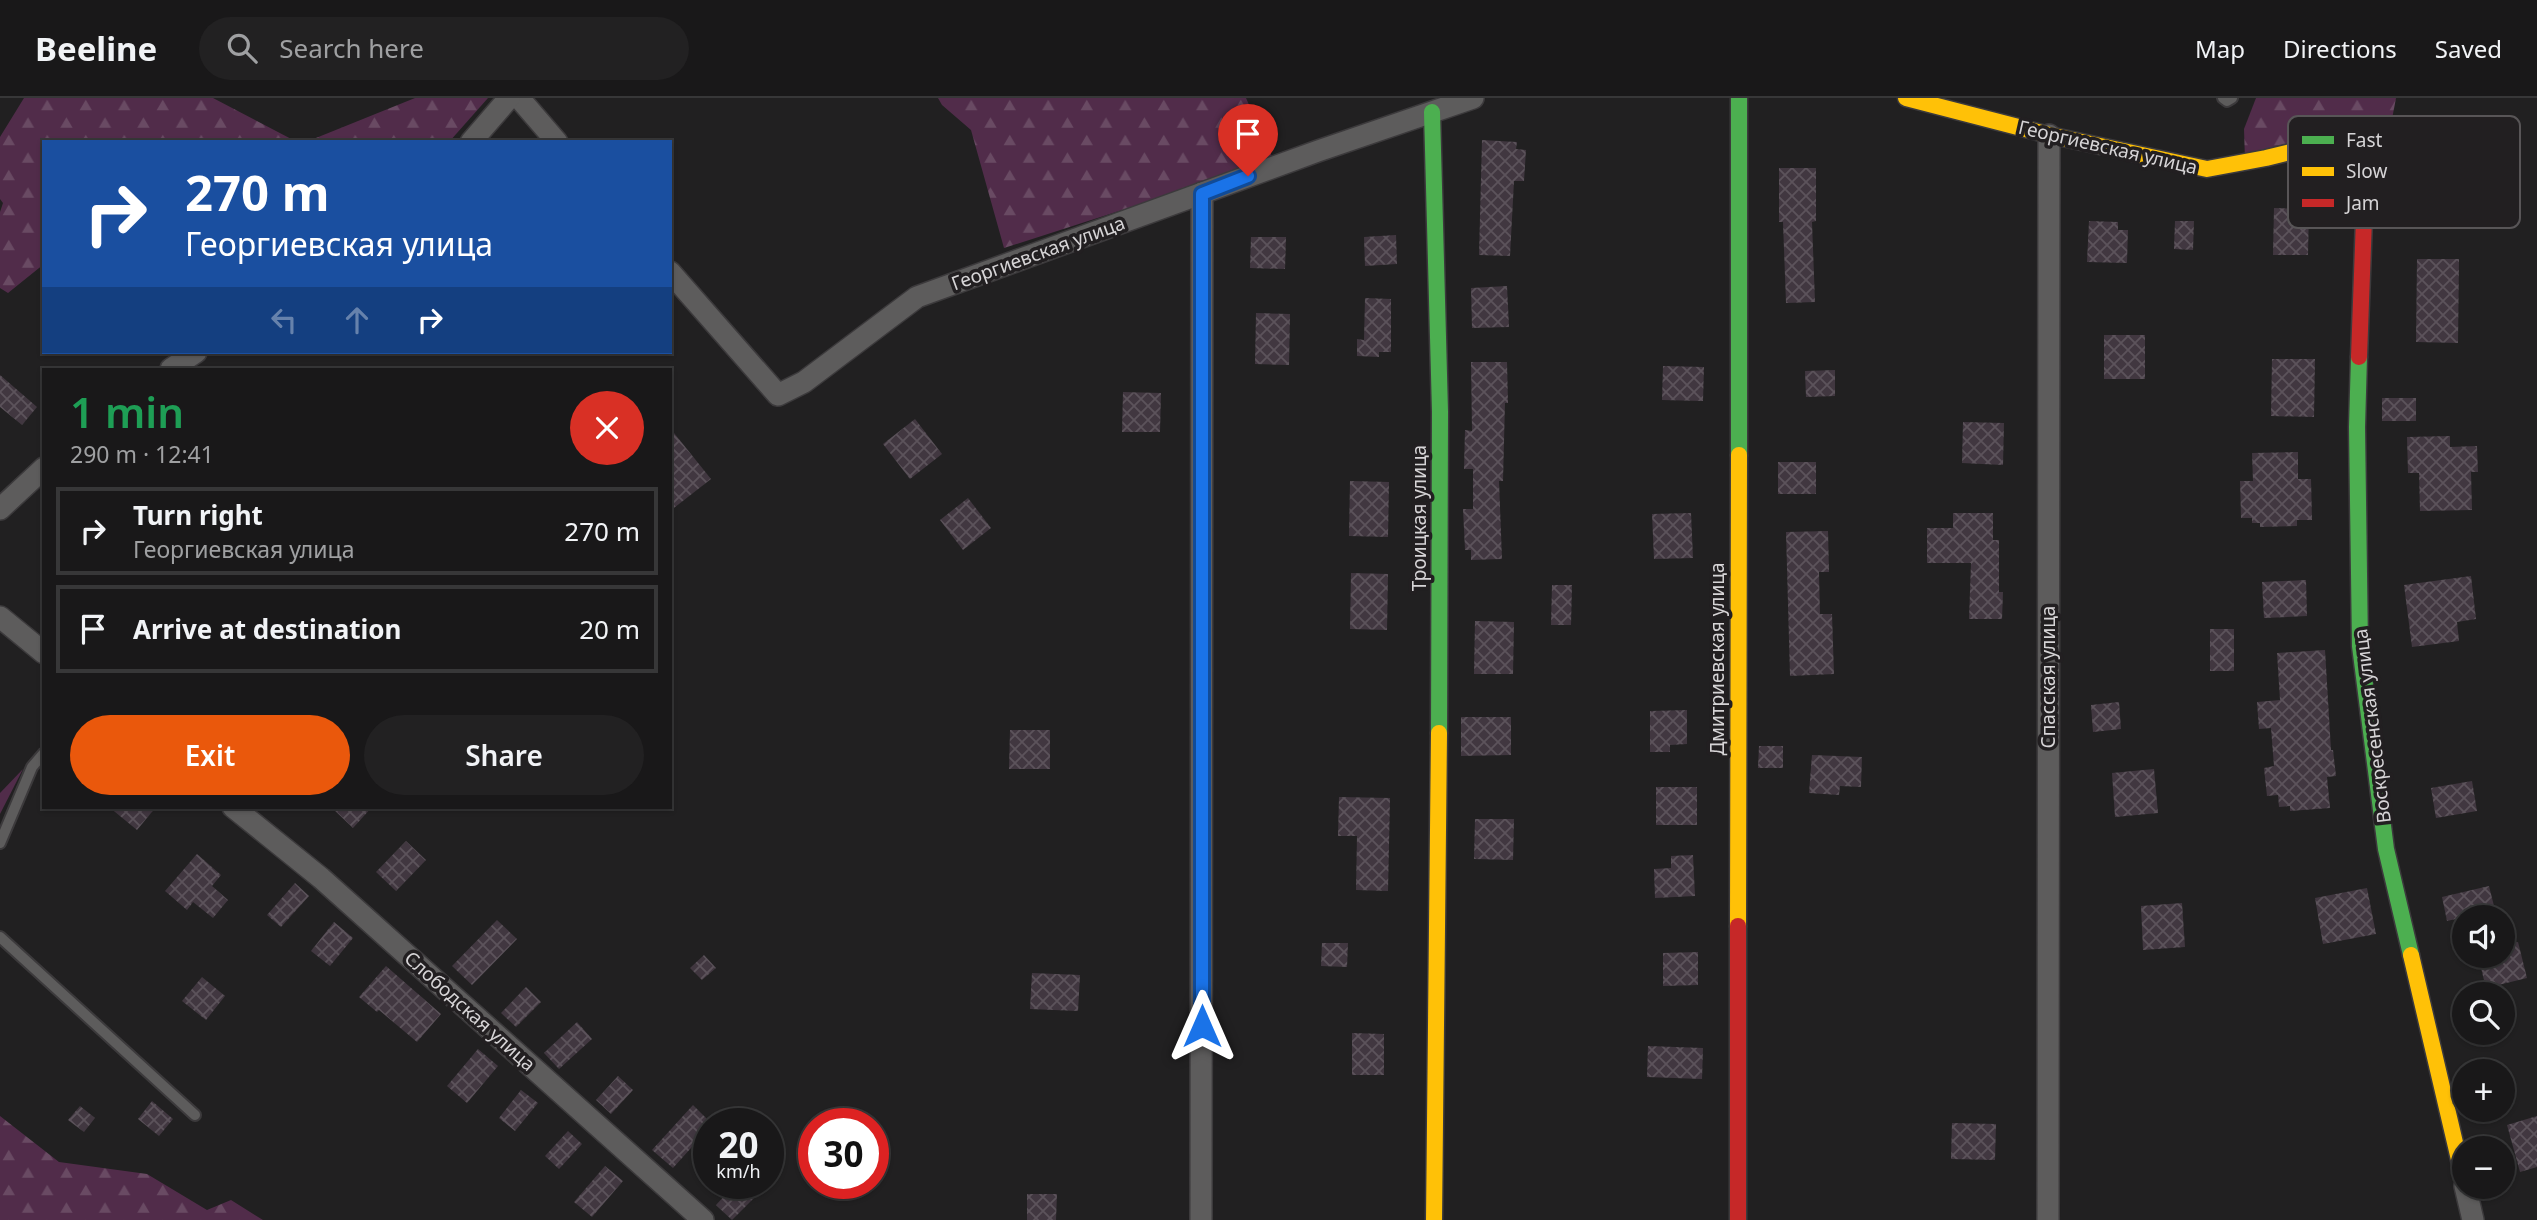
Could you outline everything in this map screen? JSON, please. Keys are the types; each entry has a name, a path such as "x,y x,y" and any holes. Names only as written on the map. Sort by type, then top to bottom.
{"street":[{"path":"473,140 509,98"},
{"path":"519,98 555,140"},
{"name":"Георгиевская улица","path":"672,274 778,395 804,382 917,297 1473,98"},
{"name":"Дмитриевская улица","path":"1738,1220 1739,98"},
{"name":"Георгиевская улица","path":"1906,98 2049,135 2207,169 2288,153"},
{"name":"Троицкая улица","path":"1432,112 1440,412 1439,925 1434,1220"},
{"name":"Спасская улица","path":"2048,1220 2049,135"},
{"path":"1202,194 1202,1220"},
{"name":"Воскресенская улица","path":"2364,228 2357,427 2360,646 2386,849 2453,1136"},
{"path":"172,368 193,354"},
{"path":"0,509 42,470"},
{"path":"0,617 42,651"},
{"name":"Слободская улица","path":"235,809 321,878 704,1220"},
{"path":"2468,1199 2473,1220"}],"lane":[{"path":"2223,98 2227,101 2232,98"},
{"path":"0,843 32,767 42,755"},
{"path":"0,936 195,1115"}],"green space":[{"path":"24,98 213,98 293,140 42,140 42,266 8,293 0,288 0,212 3,203 0,199 0,137"},
{"path":"415,98 488,98 451,140 311,140"},
{"path":"938,98 1246,98 1274,161 1004,248 971,130 942,105"},
{"path":"2256,98 2396,98 2393,116 2288,116 2288,149 2245,161 2244,129"},
{"path":"23,769 0,814 0,793"},
{"path":"0,1116 59,1162 147,1174 207,1210 231,1200 263,1220 0,1220"}],"building":[{"path":"1482,140 1517,142 1516,149 1526,150 1524,181 1514,181 1510,256 1479,255"},
{"path":"1779,168 1816,168 1816,221 1812,222 1815,302 1786,303 1783,222 1779,222"},
{"path":"2274,208 2288,208 2288,228 2309,228 2308,255 2273,255"},
{"path":"2089,221 2118,222 2118,230 2128,230 2127,263 2087,262"},
{"path":"2175,221 2194,221 2193,250 2174,249"},
{"path":"1396,235 1397,264 1365,266 1364,237"},
{"path":"1251,237 1286,237 1285,269 1250,268"},
{"path":"2417,259 2459,259 2458,343 2416,342"},
{"path":"1507,286 1509,327 1472,328 1471,288"},
{"path":"1365,298 1391,299 1391,352 1379,352 1379,357 1357,356 1357,339 1364,340"},
{"path":"1256,313 1290,314 1289,365 1255,364"},
{"path":"2104,335 2145,335 2145,379 2104,379"},
{"path":"2272,359 2315,359 2314,417 2271,416"},
{"path":"1471,362 1507,362 1508,403 1505,403 1503,481 1499,481 1502,559 1471,560 1471,550 1465,550 1463,509 1473,509 1473,469 1464,469 1465,430 1472,431"},
{"path":"1663,366 1704,367 1703,401 1662,400"},
{"path":"1835,370 1835,396 1806,397 1805,371"},
{"path":"0,375 37,407 22,425 0,407"},
{"path":"1123,392 1161,393 1160,432 1122,432"},
{"path":"2382,398 2416,398 2416,421 2382,421"},
{"path":"915,419 942,454 910,479 883,444"},
{"path":"1963,422 2004,423 2003,465 1962,463"},
{"path":"672,430 711,479 672,509"},
{"path":"2450,436 2450,447 2477,446 2478,472 2471,472 2472,510 2420,511 2419,473 2408,473 2407,437"},
{"path":"2298,452 2298,479 2311,479 2312,520 2297,520 2297,526 2260,527 2260,523 2252,523 2252,518 2241,518 2240,481 2253,481 2252,453"},
{"path":"1778,462 1816,462 1816,494 1778,494"},
{"path":"1350,481 1389,482 1388,537 1349,536"},
{"path":"968,498 991,528 963,550 940,520"},
{"path":"1691,513 1693,558 1654,559 1652,514"},
{"path":"1953,513 1993,513 1993,540 1999,540 2002,619 1969,619 1971,563 1927,563 1927,528 1953,528"},
{"path":"1828,531 1829,572 1819,572 1820,614 1832,614 1834,674 1790,676 1786,532"},
{"path":"1351,573 1388,574 1387,630 1350,629"},
{"path":"2471,576 2476,619 2457,622 2459,641 2412,647 2404,585"},
{"path":"2306,580 2307,616 2264,618 2262,582"},
{"path":"1552,585 1572,585 1571,625 1551,625"},
{"path":"1475,621 1514,622 1513,674 1474,674"},
{"path":"2210,629 2234,629 2234,671 2210,671"},
{"path":"2325,650 2331,750 2336,776 2327,777 2330,808 2290,811 2290,806 2279,807 2278,795 2267,796 2264,768 2274,766 2271,728 2259,729 2257,702 2280,700 2277,653"},
{"path":"2119,702 2121,729 2093,732 2091,705"},
{"path":"1687,710 1687,744 1670,745 1670,752 1650,752 1650,711"},
{"path":"1461,717 1511,717 1511,755 1461,756"},
{"path":"1010,730 1050,730 1050,769 1009,769"},
{"path":"1759,746 1783,746 1783,768 1758,768"},
{"path":"1812,755 1862,757 1861,787 1840,786 1839,795 1809,793"},
{"path":"2154,769 2158,813 2115,817 2112,773"},
{"path":"2472,781 2477,811 2436,818 2431,788"},
{"path":"1656,787 1697,787 1697,825 1656,825"},
{"path":"1339,797 1390,798 1388,891 1356,890 1357,836 1338,836"},
{"path":"111,809 154,809 137,830"},
{"path":"333,809 370,809 353,828"},
{"path":"1475,819 1514,819 1513,860 1474,859"},
{"path":"406,841 426,860 396,891 376,872"},
{"path":"197,854 221,875 212,886 228,900 213,918 193,902 187,910 165,891"},
{"path":"1693,855 1695,896 1655,898 1654,869 1671,868 1671,856"},
{"path":"295,883 309,896 281,927 267,915"},
{"path":"2489,886 2494,905 2452,905 2452,920 2447,921 2442,897"},
{"path":"2367,888 2376,934 2323,944 2315,898"},
{"path":"2182,903 2185,947 2143,950 2141,906"},
{"path":"497,920 517,939 472,985 452,966"},
{"path":"334,922 353,938 330,966 311,951"},
{"path":"2518,942 2527,978 2511,982 2484,982 2481,968 2515,968 2515,943"},
{"path":"1322,943 1348,943 1347,967 1321,966"},
{"path":"1698,952 1698,985 1663,986 1663,953"},
{"path":"704,955 716,968 702,980 690,968"},
{"path":"386,966 441,1014 417,1042 359,997"},
{"path":"1032,973 1080,975 1078,1011 1030,1009"},
{"path":"202,977 225,996 206,1020 182,1001"},
{"path":"526,987 541,1002 516,1027 501,1013"},
{"path":"577,1022 592,1039 559,1069 544,1053"},
{"path":"1352,1033 1384,1034 1384,1075 1352,1075"},
{"path":"1648,1046 1703,1048 1702,1079 1647,1077"},
{"path":"478,1049 498,1066 467,1103 447,1086"},
{"path":"618,1076 633,1090 611,1114 596,1100"},
{"path":"521,1090 538,1103 515,1131 499,1118"},
{"path":"152,1101 173,1119 159,1136 138,1119"},
{"path":"693,1105 696,1108 693,1108 693,1146 673,1168 652,1150"},
{"path":"80,1106 95,1118 84,1132 68,1120"},
{"path":"2537,1116 2537,1167 2520,1172 2515,1154 2515,1136 2510,1136 2507,1125"},
{"path":"1952,1123 1996,1124 1995,1160 1951,1159"},
{"path":"568,1131 582,1144 559,1169 545,1156"},
{"path":"605,1166 623,1181 592,1217 574,1202"},
{"path":"1027,1194 1057,1194 1056,1220 1027,1220"},
{"path":"721,1199 753,1199 732,1220 716,1205"}],"traffic: fast":[{"path":"1739,98 1739,455"},
{"path":"1432,112 1440,412 1439,733"},
{"path":"2359,357 2357,427 2360,646 2386,849 2411,955"}],"traffic: slow":[{"path":"1906,98 2049,135 2207,169 2288,153"},
{"path":"1738,926 1739,455"},
{"path":"1434,1220 1439,733"},
{"path":"2411,955 2453,1136"}],"traffic: jam":[{"path":"2359,357 2364,228"},
{"path":"1738,926 1738,1220"}],"route":[{"path":"1202,1026 1202,194 1248,176"}]}
